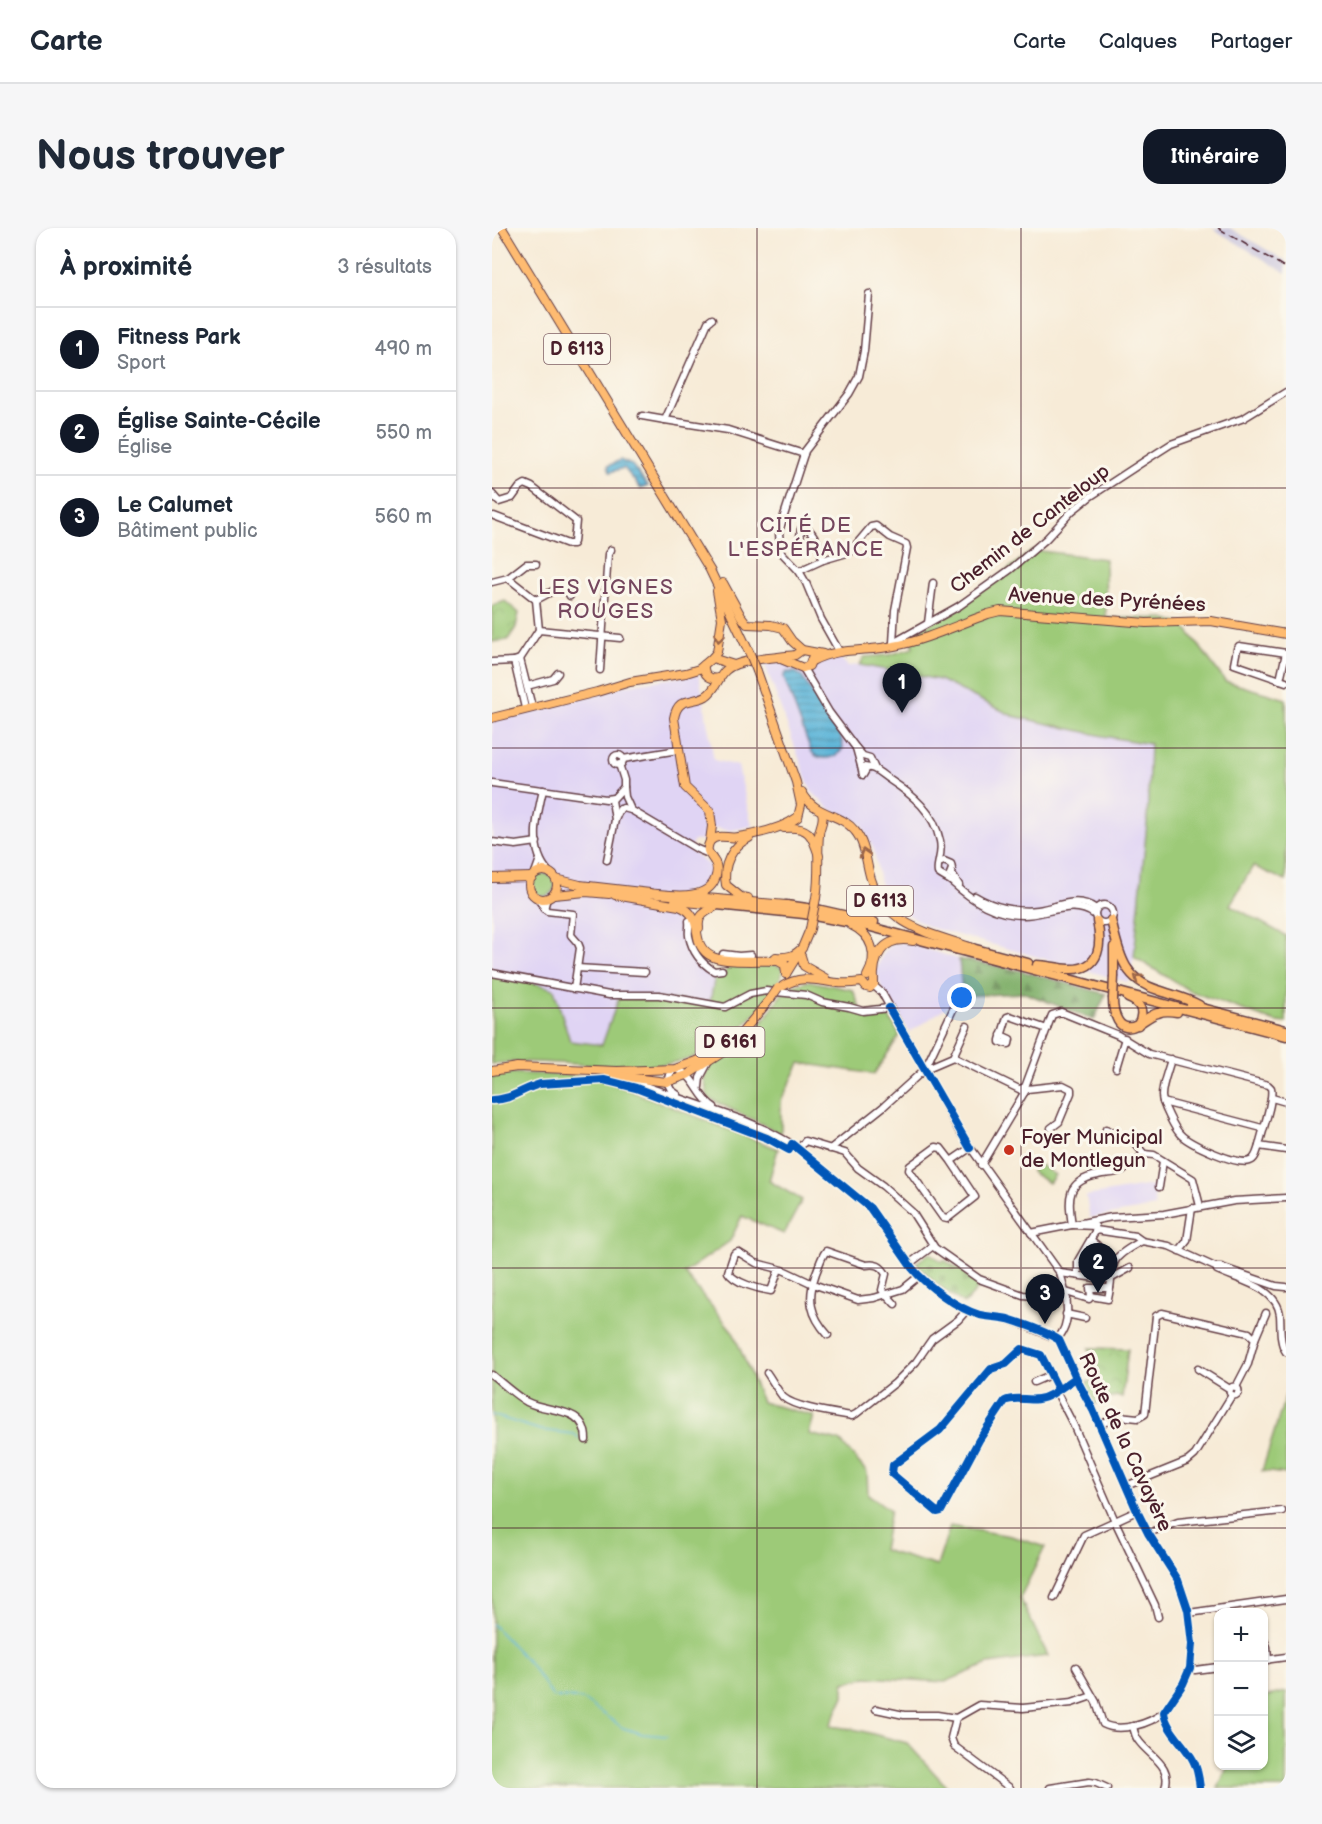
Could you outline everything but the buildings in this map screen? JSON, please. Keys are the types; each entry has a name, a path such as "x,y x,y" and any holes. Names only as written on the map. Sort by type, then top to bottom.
{"highway":[{"name":"D 6113","path":"717,905 804,914 848,922 1286,1036"},
{"name":"D 6113","path":"786,905 860,918 1286,1030"},
{"path":"1101,918 1114,930 1119,953 1135,979 1210,1010"},
{"path":"1101,918 1113,939"},
{"path":"1037,965 1072,969 1091,962 1101,946 1101,918"},
{"path":"1114,930 1113,1012 1119,1023 1125,1027 1137,1025 1156,1013 1172,1011 1286,1036"},
{"path":"1082,982 1132,999 1142,1010 1142,1016 1137,1025"}],"main road":[{"name":"D 6113","path":"502,228 713,567 744,630 750,654"},
{"name":"D 6113","path":"651,470 721,589 757,671 796,782 806,801 814,806"},
{"path":"492,718 630,682 686,673 704,665 712,658 717,652 722,619 720,599 683,525"},
{"path":"713,567 743,620 753,625 783,628 804,659"},
{"name":"Avenue des Pyrénées","path":"734,665 777,658 804,659 839,651 893,645 1000,612 1146,623 1211,621 1286,634"},
{"path":"712,658 734,665"},
{"path":"646,893 705,892 715,879 717,872 709,842 712,826 710,811 685,787 674,718 675,711 685,701 701,698 712,690 722,674 722,662"},
{"path":"704,665 712,690"},
{"path":"686,673 713,679 734,665"},
{"name":"D 6113","path":"796,782 800,814"},
{"path":"709,842 724,837 764,831 792,822 805,808 814,806 822,812 823,821 820,828 813,831 782,828 749,838 739,843 728,860 724,871 726,885 732,891 741,897 786,905"},
{"name":"D 6113","path":"822,812 847,824 856,832 866,857 874,889 887,909 899,920 980,950"},
{"path":"800,814 804,829"},
{"path":"712,826 734,846 734,851"},
{"name":"D 6113","path":"801,952 810,929 819,884 820,828"},
{"name":"D 6113","path":"804,829 813,838 819,856"},
{"path":"712,858 723,862 728,860"},
{"path":"541,871 549,872 556,879 557,886 551,896 536,897 525,885 492,879 533,875 541,871"},
{"path":"529,887 533,875"},
{"name":"D 6113","path":"556,879 580,885 646,893 786,905"},
{"name":"D 6113","path":"551,896 585,892 717,905"},
{"name":"D 6113","path":"615,895 688,909 694,916 703,950 712,956 725,957"},
{"path":"717,905 705,911 699,923 700,936 707,947 725,957 782,962 787,968 786,974"},
{"name":"D 6113","path":"848,922 862,931 871,943 874,957 869,980"},
{"name":"D 6113","path":"869,980 876,957 886,945 895,941 911,941 999,961"},
{"path":"725,957 751,955 790,957 801,952 804,966 836,983"},
{"name":"D 6161","path":"781,988 786,974 801,952"},
{"name":"D 6161","path":"492,1071 517,1067 645,1071 675,1069 714,1052 740,1035 781,988 801,952"},
{"path":"781,988 790,981 804,978 836,983 869,980"},
{"name":"D 6161","path":"568,1069 667,1082 687,1075 708,1063 746,1035 773,998"}],"street":[{"path":"839,651 820,607 799,571 780,551 778,531 804,454 849,394 859,376 864,351 869,294"},
{"path":"665,420 708,322 712,319"},
{"name":"Chemin de Canteloup","path":"893,645 959,606 1011,569 1079,506 1146,460 1171,444 1244,418 1286,392"},
{"path":"642,416 728,430 804,454"},
{"path":"525,484 532,486 576,521 573,544 493,518 499,502 512,498 525,484"},
{"path":"492,494 499,502"},
{"path":"799,571 823,560 850,552 871,527 876,526 890,537 906,544 895,610 893,645"},
{"path":"816,540 823,560"},
{"path":"600,670 608,554 611,550"},
{"path":"492,582 508,578 526,564 536,564"},
{"path":"492,662 517,660 539,630 536,600 508,578"},
{"path":"928,623 933,583"},
{"path":"536,600 564,585 570,596"},
{"path":"539,630 620,638"},
{"path":"1239,646 1286,653 1283,681 1234,664 1239,646"},
{"path":"804,659 815,687 829,712 868,767 912,795 936,827 943,862 940,874"},
{"path":"517,660 527,686 529,708"},
{"path":"517,660 529,708"},
{"path":"527,686 553,679 558,674"},
{"path":"607,860 618,802 624,787 621,762 678,750"},
{"path":"861,757 870,758 868,767"},
{"path":"492,783 618,802 712,858"},
{"path":"543,790 536,825 537,842 540,859 549,872"},
{"path":"492,842 516,845 537,842"},
{"path":"690,846 701,846 709,842"},
{"path":"533,875 540,859"},
{"path":"943,862 952,866 951,873 958,884 978,898 1012,910 1039,910 1069,902 1082,902 1101,918"},
{"path":"940,874 951,873"},
{"path":"940,874 975,901 1003,912 1022,915 1081,907 1101,918"},
{"path":"544,909 551,896"},
{"path":"536,897 547,911 573,914 570,935 579,945 574,988"},
{"path":"689,921 688,935 696,954 706,966 714,971 722,970 725,957"},
{"path":"578,968 645,972"},
{"path":"492,973 615,996 659,995 725,1007 750,994 766,991 806,995 822,1002 863,1011 889,1008"},
{"path":"601,1074 635,1082 723,1113 766,1130 792,1144 870,1208 919,1276 967,1310 980,1315 1008,1319 1057,1338 1064,1330 1066,1314 1066,1296 1060,1273 981,1165 882,993 869,980"},
{"path":"925,1069 956,1004 962,998 967,998"},
{"path":"981,1165 1025,1090 1052,1015 1056,1012 1125,1038 1149,1054 1171,1059 1268,1085 1271,1088 1272,1098 1262,1128 1259,1146 1251,1161 1245,1162 1218,1155 1179,1133 1163,1102 1163,1088 1171,1059"},
{"path":"1001,1035 1010,1016 1047,1029"},
{"path":"830,1149 884,1107 925,1069 953,1057 967,1026"},
{"path":"1116,1068 1125,1038"},
{"path":"953,1057 1025,1090 1063,1085 1071,1089 1059,1122 1051,1128"},
{"path":"698,1087 708,1063"},
{"path":"689,1101 671,1090 667,1082 669,1075 675,1069 687,1075 698,1087 708,1104 723,1113"},
{"path":"492,1100 508,1099 520,1091 540,1084 604,1080 636,1088 758,1135 789,1150 792,1144"},
{"path":"1272,1098 1286,1102"},
{"path":"1163,1102 1262,1128"},
{"path":"1106,1129 1133,1141 1144,1154 1154,1155 1193,1179 1200,1206"},
{"path":"799,1149 805,1142 845,1154 858,1168 883,1186 912,1212 933,1246 942,1254 979,1279 1023,1295 1089,1299 1091,1296 1108,1299 1113,1278 1111,1269 1113,1262 1125,1250 1142,1241"},
{"path":"1259,1146 1286,1150"},
{"path":"936,1147 941,1148 951,1161 975,1197 947,1219 943,1218 909,1170 910,1166 936,1147"},
{"path":"951,1161 970,1148"},
{"path":"1072,1225 1069,1198 1078,1182 1094,1175 1118,1172 1133,1164 1144,1154"},
{"path":"1159,1187 1163,1161"},
{"path":"1031,1233 1113,1217 1164,1214 1234,1201 1286,1198"},
{"path":"1179,1251 1187,1241 1192,1208"},
{"path":"1072,1225 1095,1226 1096,1230 1135,1236 1142,1241 1169,1246 1266,1292 1278,1306 1282,1340 1286,1352"},
{"path":"1078,1275 1078,1261 1096,1230"},
{"path":"1091,1240 1099,1247 1100,1253"},
{"path":"909,1264 933,1246"},
{"path":"828,1335 819,1325 812,1308 813,1284 824,1253 828,1251 866,1265 872,1264 882,1268 886,1274 882,1290 895,1304"},
{"path":"779,1269 771,1291 739,1281 731,1277 728,1272 734,1254 738,1252 756,1263 779,1269 858,1300 903,1290 919,1276"},
{"path":"1215,1267 1286,1287"},
{"path":"1060,1273 1113,1278 1130,1268"},
{"path":"1091,1296 1090,1288 1110,1288"},
{"path":"767,1373 781,1395 787,1400 820,1411 852,1416 895,1383 916,1362 932,1339 958,1320 967,1310"},
{"path":"1099,1425 1119,1416 1138,1418 1145,1414 1156,1316 1162,1313 1249,1333 1255,1339"},
{"path":"1126,1486 1188,1461 1195,1455 1248,1364 1266,1313"},
{"path":"1066,1314 1085,1318"},
{"name":"Route de la Cavayère","path":"1057,1338 1137,1511 1178,1580 1189,1613 1192,1644 1190,1668 1183,1684 1164,1712"},
{"path":"1076,1378 1057,1390 1037,1400 1010,1398 1005,1401 980,1440 941,1511 938,1512 892,1474 893,1465 940,1430 991,1370 1006,1364 1022,1349 1041,1355 1057,1390 1115,1521 1155,1605 1158,1617"},
{"path":"1198,1369 1233,1390"},
{"path":"492,1375 527,1402 562,1410 572,1415 584,1427 586,1440"},
{"path":"1034,1382 1050,1375"},
{"path":"1054,1598 1084,1535 1137,1511"},
{"path":"1148,1533 1179,1522 1282,1511"},
{"path":"1189,1613 1286,1599"},
{"path":"1255,1603 1256,1608"},
{"path":"1268,1660 1286,1657"},
{"path":"1076,1667 1092,1696 1103,1724 1113,1727 1133,1726 1164,1712 1167,1721 1194,1761 1200,1788"},
{"path":"1190,1668 1195,1670 1214,1668"},
{"path":"876,1709 904,1715 937,1715 956,1718 979,1705 1023,1708 1072,1703 1092,1696"},
{"path":"956,1718 951,1738 954,1746 1010,1788"},
{"path":"1133,1726 1139,1742 1164,1767 1167,1779 1165,1788"},
{"path":"1050,1788 1089,1782 1107,1788"}],"shaded area":[{"path":"1212,228 1230,228 1286,261 1286,273"},
{"path":"832,654 848,666 860,665 940,680 1013,716 1151,744 1147,823 1134,957 1128,982 929,927 902,911 880,883 874,850 861,823 830,809 811,791 764,662 781,661 804,671 813,667 815,661"},
{"path":"699,674 714,760 738,766 752,826 729,831 718,828 708,832 704,840 693,841 690,851 715,870 711,882 702,890 685,891 679,911 689,918 686,934 693,960 715,976 710,1002 602,1045 570,1041 554,989 492,970 492,721 621,686"},
{"path":"895,943 906,943 959,959 962,996 909,1032 881,986 876,970 884,951"},
{"path":"1146,1186 1158,1187 1154,1198 1155,1207 1090,1218 1086,1196"}],"green space":[{"path":"1033,550 1105,559 1106,618 1160,618 1183,624 1225,681 1286,699 1286,881 1253,866 1230,905 1286,936 1286,1023 1276,1022 1190,991 1134,957 1147,823 1150,744 1013,716 940,680 860,665 864,657 889,655 913,648 912,634 960,606"},
{"path":"505,601 519,613 516,627 508,640 492,642 492,606"},
{"path":"544,874 552,877 555,885 552,893 544,896 536,893 533,885 536,877"},
{"path":"959,959 1022,971 1106,994 1094,1020 1025,993 962,996"},
{"path":"732,963 775,965 783,968 782,975 767,1001 757,1012 732,1037 705,1053 676,1062 646,1066 522,1062 492,1064 492,970 554,989 570,1041 602,1045 619,997 710,1002 715,976 722,976"},
{"path":"809,981 853,990 862,1013 886,1012 900,1035 874,1074 800,1063 781,1101 781,1134 708,1097 704,1079 708,1067 744,1043 786,988"},
{"path":"507,1073 594,1076 778,1149 769,1181 802,1200 784,1234 742,1216 730,1241 684,1273 733,1332 762,1402 814,1416 809,1434 840,1441 867,1472 868,1494 890,1510 883,1550 937,1566 950,1526 1011,1536 1045,1547 1020,1598 1048,1656 988,1664 945,1682 866,1677 844,1683 844,1696 830,1726 858,1730 907,1743 948,1788 492,1788 492,1077"},
{"path":"1037,1163 1055,1175 1049,1183 1031,1172"},
{"path":"930,1253 942,1262 944,1260 983,1283 964,1304 937,1284 916,1263"},
{"path":"1089,1348 1128,1349 1122,1398 1116,1396 1096,1404 1083,1384 1097,1379"},
{"path":"1286,1394 1286,1474 1262,1471"},
{"path":"1286,1692 1286,1788 1218,1788 1226,1770 1268,1770 1268,1696"}],"water":[{"path":"620,460 632,465 648,486 641,489 624,468 610,472 608,466"},
{"path":"787,672 796,672 802,677 841,737 843,748 836,755 823,758 814,755 811,751 784,678"}],"waterway":[{"path":"492,1415 540,1430 574,1434 579,1438"},
{"path":"492,1624 530,1664 553,1697 582,1699 623,1728 643,1734 667,1736"}],"railway":[{"path":"1218,228 1286,268"}],"cycle path":[{"path":"889,1008 970,1148"},
{"path":"492,1100 499,1100 540,1084 604,1080 636,1088 767,1138 789,1150 792,1144 870,1208 912,1268 943,1296 971,1312 1005,1318 1059,1340 1093,1410 1137,1511 1178,1580 1188,1610 1192,1644 1190,1668 1183,1684 1164,1712 1168,1725 1195,1763 1200,1788"},
{"path":"1058,1389 1041,1355 1022,1349 1006,1364 991,1369 940,1430 893,1465 892,1474 937,1512 941,1511 979,1440 1005,1401 1043,1398 1053,1393 1076,1378"}],"place":[{"name":"Fitness Park","path":"902,713"},
{"name":"Foyer Municipal de Montlegun","path":"1009,1150"},
{"name":"Église Sainte-Cécile","path":"1098,1293"},
{"name":"Le Calumet","path":"1045,1324"}],"district":[{"name":"CITÉ DE L'ESPÉRANCE","path":"806,537"},
{"name":"LES VIGNES ROUGES","path":"606,599"}]}
